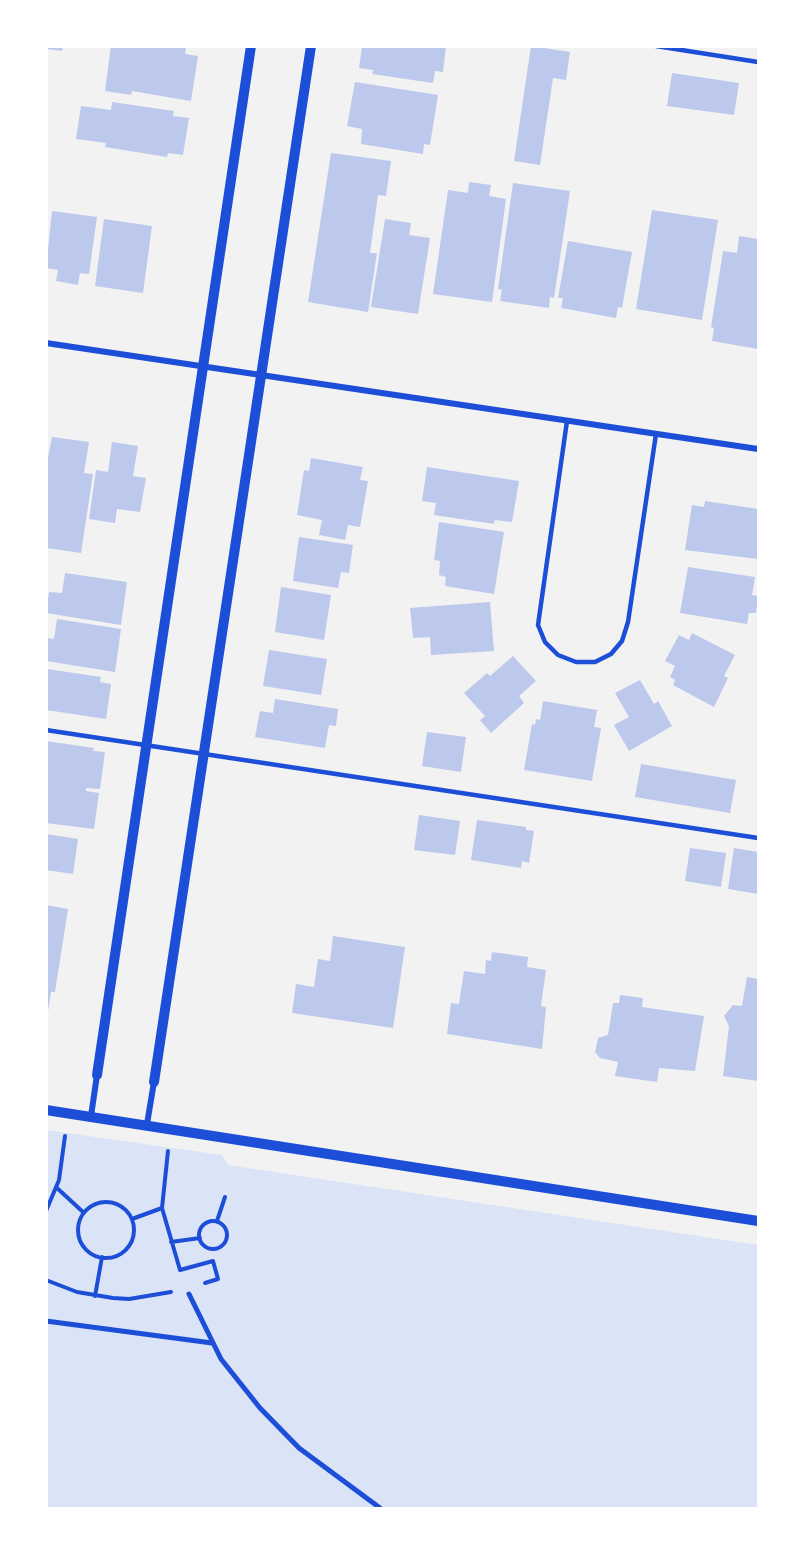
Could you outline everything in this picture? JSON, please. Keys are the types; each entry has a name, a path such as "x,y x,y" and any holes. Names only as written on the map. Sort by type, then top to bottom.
{"street":[{"path":"91,1116 251,46"},
{"path":"147,1124 311,46"},
{"path":"46,343 759,449"},
{"path":"46,1110 759,1221"},
{"path":"188,1291 212,1343 240,1385 278,1428 380,1509"},
{"path":"46,1321 212,1343"}],"lane":[{"path":"656,46 759,62"},
{"path":"567,421 538,625 545,642 558,655 576,662 595,662 611,654 622,641 628,622 656,434"},
{"path":"46,730 759,838"}],"path":[{"path":"46,1211 57,1188 65,1132"},
{"path":"169,1148 162,1208 188,1291"},
{"path":"57,1188 84,1212"},
{"path":"217,1221 225,1197"},
{"path":"110,1202 119,1205 132,1219 132,1238 128,1247 111,1257 102,1257 85,1248 80,1240 79,1221 91,1206 110,1202"},
{"path":"132,1219 162,1208"},
{"path":"200,1238 209,1248 223,1245 227,1232 217,1221"},
{"path":"200,1238 204,1225 217,1221"},
{"path":"171,1242 200,1238"},
{"path":"95,1296 102,1257"},
{"path":"46,1280 95,1296 129,1299 188,1291 218,1280 213,1261 180,1270"}],"shaded area":[{"path":"46,1130 222,1155 228,1165 758,1245 758,1508 47,1508"}],"building":[{"path":"46,46 63,46 62,51 46,49"},
{"path":"111,46 174,46 186,48 185,54 198,56 191,101 132,91 131,95 105,91"},
{"path":"362,46 446,46 443,72 435,71 433,83 372,74 373,70 359,68"},
{"path":"531,46 570,52 566,80 553,78 540,165 514,161"},
{"path":"672,73 739,83 734,115 667,106"},
{"path":"355,82 438,95 430,145 424,144 423,154 361,144 362,129 347,126"},
{"path":"112,102 174,111 173,116 189,118 183,155 168,153 167,157 105,147 106,143 76,139 81,106 111,110"},
{"path":"331,153 391,161 386,196 378,195 370,253 377,253 368,312 308,302"},
{"path":"469,182 491,185 489,196 506,199 492,302 433,294 448,190 468,193"},
{"path":"513,183 570,191 554,298 550,297 549,308 500,301 502,290 498,289"},
{"path":"652,210 718,220 702,320 636,309"},
{"path":"52,211 97,217 89,274 80,273 78,285 56,281 58,270 46,268"},
{"path":"104,219 152,226 143,293 95,286"},
{"path":"385,219 411,223 409,235 430,238 418,314 371,307"},
{"path":"739,236 758,239 758,349 712,341 714,328 711,327 723,251 737,253"},
{"path":"568,241 632,252 622,308 618,307 616,318 561,308 563,298 558,298"},
{"path":"52,437 89,442 84,473 93,474 81,553 46,548 46,468"},
{"path":"112,442 138,446 133,476 146,478 140,512 117,509 115,523 89,519 96,470 108,472"},
{"path":"311,458 363,467 360,480 368,481 360,527 348,525 345,540 319,535 322,520 297,515 304,470 309,471"},
{"path":"427,467 519,481 512,522 495,520 494,524 434,515 436,503 422,501"},
{"path":"705,501 758,509 758,559 685,550 692,505 704,507"},
{"path":"439,522 504,532 494,594 445,586 446,577 439,575 440,561 434,560"},
{"path":"299,537 353,545 349,573 341,572 338,588 293,581"},
{"path":"688,567 755,577 752,595 758,596 756,613 749,613 747,624 680,613"},
{"path":"65,573 127,582 121,625 46,613 49,592 62,593"},
{"path":"281,587 331,595 324,640 275,632"},
{"path":"490,602 494,651 431,655 430,637 413,638 410,608"},
{"path":"57,619 121,629 115,672 46,661 46,638 54,639"},
{"path":"692,633 735,655 724,676 728,678 714,707 673,685 675,680 670,677 675,666 665,661 679,635 689,640"},
{"path":"269,650 327,659 321,695 263,686"},
{"path":"513,656 536,681 519,696 524,703 491,733 480,720 485,716 464,693 487,673 490,676"},
{"path":"47,669 101,677 100,682 111,684 106,719 46,710"},
{"path":"640,680 654,704 658,701 672,726 629,751 614,725 629,717 615,693"},
{"path":"275,699 338,709 336,726 329,725 325,748 255,737 260,711 273,713"},
{"path":"543,701 597,710 594,727 601,728 592,781 524,770 532,724 535,725 536,719 540,720"},
{"path":"427,732 466,737 461,772 422,766"},
{"path":"46,741 94,748 93,751 105,752 100,789 86,788 86,791 99,793 94,829 46,823"},
{"path":"641,764 736,780 730,813 635,797"},
{"path":"419,815 460,821 455,855 414,850"},
{"path":"477,820 526,827 526,830 534,831 529,863 522,861 521,868 471,860"},
{"path":"46,834 78,839 73,874 46,870"},
{"path":"690,848 726,853 721,887 685,881"},
{"path":"734,848 758,852 758,894 728,889"},
{"path":"46,905 68,909 55,992 51,992 48,1011"},
{"path":"333,936 405,947 393,1028 292,1013 296,984 314,987 318,959 330,961"},
{"path":"492,952 528,957 527,967 546,970 541,1006 546,1007 542,1049 447,1034 451,1003 459,1004 464,971 485,974 486,960 491,961"},
{"path":"747,977 758,979 758,1081 723,1076 729,1026 724,1016 733,1005 742,1006"},
{"path":"620,995 643,998 642,1007 704,1016 695,1071 659,1068 657,1082 615,1076 618,1062 600,1058 595,1052 598,1038 608,1035 613,1003 619,1003"}]}
